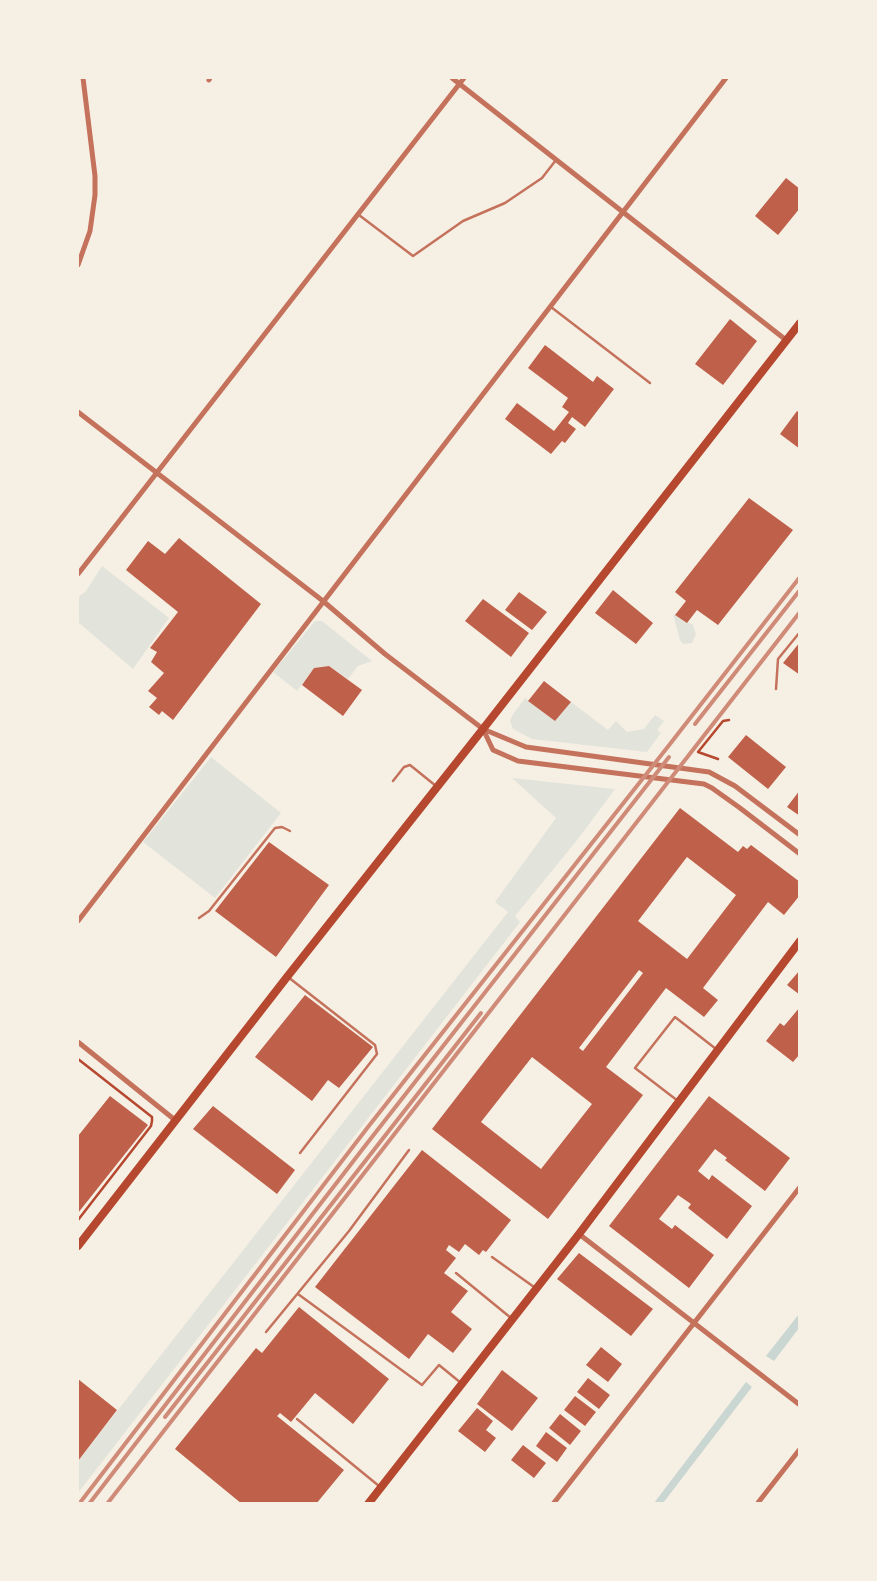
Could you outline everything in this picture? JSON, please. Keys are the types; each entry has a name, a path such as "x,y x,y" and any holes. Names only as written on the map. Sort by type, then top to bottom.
{"main road":[{"path":"78,1246 287,976 483,729 800,323"},
{"path":"368,1504 579,1234 800,941"}],"street":[{"path":"78,265 90,231 95,194 95,176 84,78"},
{"path":"452,78 786,340"},
{"path":"78,574 464,78"},
{"path":"78,921 726,78"},
{"path":"78,412 323,601 385,654 483,729 526,747 709,772 735,786 800,835"},
{"path":"483,729 493,750 518,762 704,784 740,808 800,854"},
{"path":"78,1042 175,1120"},
{"path":"553,1504 800,1187"},
{"path":"579,1234 800,1405"},
{"path":"757,1504 800,1449"}],"lane":[{"path":"358,214 413,256 463,221 505,204 542,178 556,159"},
{"path":"800,234 800,241"},
{"path":"550,306 650,383"},
{"path":"776,689 778,659 800,632"},
{"path":"393,781 404,767 410,765 436,786"},
{"path":"199,918 209,911 275,828 282,827 290,831"},
{"path":"287,976 375,1045 377,1054 300,1153"},
{"path":"678,1101 635,1068 663,1031 675,1016 718,1050"},
{"path":"266,1332 349,1231 409,1150"},
{"path":"492,1257 536,1288"},
{"path":"456,1273 512,1318"},
{"path":"298,1294 422,1385 439,1365 462,1383"},
{"path":"297,1419 380,1487"}],"path":[{"path":"718,759 698,752 723,721 729,720"},
{"path":"78,1059 152,1117 152,1126 78,1219"}],"shaded area":[{"path":"102,566 169,618 133,669 78,622 78,597 86,591"},
{"path":"673,614 693,625 696,634 692,643 683,644 680,640"},
{"path":"315,621 322,621 372,661 358,666 348,679 329,666 314,668 297,691 273,672"},
{"path":"525,698 555,721 571,702 608,730 616,721 627,732 644,729 655,715 664,721 657,730 661,733 647,752 532,739 513,729 510,721"},
{"path":"211,757 281,813 215,898 143,842"},
{"path":"512,778 615,789 578,839 515,916 520,922 78,1493 78,1461 508,912 495,902 556,818"},
{"path":"799,1314 799,1328 774,1361 766,1356"},
{"path":"746,1382 752,1387 663,1503 654,1503"}],"building":[{"path":"786,178 800,189 800,208 778,235 755,216"},
{"path":"730,319 757,341 723,385 695,364"},
{"path":"545,345 593,382 597,376 614,389 585,427 572,417 568,423 576,429 565,443 562,441 551,454 505,419 517,403 554,431 569,412 562,407 568,398 528,368"},
{"path":"797,411 800,413 800,449 780,434"},
{"path":"749,498 793,530 718,625 697,610 687,623 675,615 686,601 675,592"},
{"path":"179,538 261,604 173,720 162,711 159,715 149,707 157,698 148,691 164,673 151,662 157,652 150,648 178,612 126,570 148,541 165,554"},
{"path":"613,590 653,623 636,644 595,613"},
{"path":"519,592 547,612 532,630 505,610"},
{"path":"483,599 529,633 511,657 465,621"},
{"path":"800,642 800,675 783,663"},
{"path":"329,666 362,690 343,716 302,685 314,668"},
{"path":"544,681 571,702 555,721 528,701"},
{"path":"746,735 786,767 768,789 728,757"},
{"path":"800,790 800,816 787,807"},
{"path":"680,808 738,852 743,846 747,849 751,845 800,882 800,895 784,915 768,902 703,988 718,1000 704,1017 666,988 606,1067 643,1095 548,1219 432,1129","holes":["687,857 736,895 687,959 638,921","639,970 643,973 583,1051 579,1048","532,1057 592,1104 541,1169 481,1122"]},
{"path":"269,842 329,885 276,957 215,911"},
{"path":"800,970 800,995 787,985"},
{"path":"305,995 373,1047 339,1088 328,1080 312,1101 255,1057"},
{"path":"800,1007 800,1054 793,1062 766,1041 780,1023 784,1026"},
{"path":"110,1096 148,1125 78,1213 78,1136"},
{"path":"709,1096 790,1158 765,1191 725,1160 727,1158 715,1149 698,1171 709,1180 712,1175 752,1206 727,1239 688,1208 691,1204 678,1195 659,1219 672,1229 675,1225 714,1255 689,1288 609,1226"},
{"path":"213,1106 295,1170 277,1194 193,1129"},
{"path":"422,1150 511,1220 486,1252 483,1250 479,1255 465,1244 459,1252 449,1245 446,1250 456,1258 444,1273 468,1291 451,1312 472,1329 453,1353 428,1334 409,1359 315,1287"},
{"path":"579,1253 653,1309 631,1336 557,1279"},
{"path":"299,1307 389,1379 353,1424 315,1393 291,1422 280,1413 277,1416 344,1470 316,1504 242,1504 175,1449 256,1348 262,1353"},
{"path":"601,1347 622,1364 608,1382 586,1365"},
{"path":"502,1370 538,1398 512,1431 477,1404"},
{"path":"588,1378 610,1395 599,1409 577,1392"},
{"path":"78,1379 117,1410 78,1461"},
{"path":"575,1396 596,1412 585,1426 564,1410"},
{"path":"477,1408 493,1421 486,1430 496,1438 485,1452 458,1431"},
{"path":"560,1414 581,1431 570,1445 549,1428"},
{"path":"546,1432 567,1448 557,1462 536,1446"},
{"path":"523,1445 546,1463 534,1478 511,1460"}],"railway":[{"path":"79,1504 368,1127 800,577"},
{"path":"695,724 800,590"},
{"path":"107,1504 800,612"},
{"path":"89,1504 365,1146 669,757"},
{"path":"165,1417 481,1013"}]}
